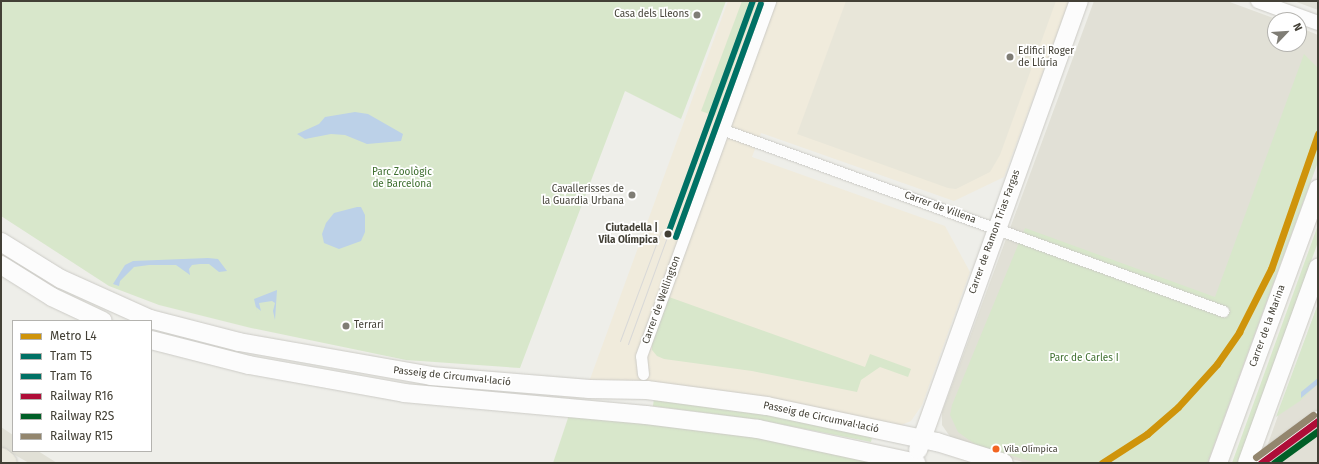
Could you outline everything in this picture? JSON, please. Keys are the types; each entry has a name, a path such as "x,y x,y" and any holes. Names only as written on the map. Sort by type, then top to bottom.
{"highway":[{"path":"1,460 6,463"}],"street":[{"name":"Carrer de Wellington","path":"643,374 641,356 770,1"},
{"name":"Carrer de Ramon Trias Fargas","path":"914,463 996,228 1079,1"},
{"path":"1258,1 1318,23"},
{"name":"Carrer de Villena","path":"724,130 1223,310"},
{"name":"Carrer de la Marina","path":"1218,463 1318,189"},
{"name":"Passeig de Circumval·lació","path":"1,242 61,279 150,319 239,342 432,376 588,389 647,390 767,406 922,439 1004,463"},
{"path":"1,265 52,297 101,320"},
{"path":"1318,268 1249,459 1260,459 1318,418"},
{"name":"Passeig de Circumval·lació","path":"152,340 248,365 404,393 646,415 758,429 914,463"}],"shaded area":[{"path":"728,1 1069,1 1004,177 954,201 761,133 752,157 945,226 970,272 922,405 911,421 901,425 890,424 787,401 658,385 589,382"},
{"path":"846,1 1056,1 1000,155 990,172 956,189 948,188 797,134"},
{"path":"1094,1 1227,1 1267,16 1267,52 1307,52 1307,30 1318,35 1318,162 1208,463 1026,463 968,446 951,438 942,425 942,412"},
{"path":"1294,1 1318,1 1318,10"},
{"path":"1318,304 1318,463 1261,463"},
{"path":"1,427 12,434 12,452 40,452 57,463 29,463 1,447"}],"green space":[{"name":"Parc Zoològic de Barcelona","path":"1,1 726,1 681,119 625,91 520,368 406,360 251,328 159,305 109,286 1,216"},
{"path":"742,1 757,1 715,116 701,111"},
{"name":"Parc de Carles I","path":"1304,54 1318,68 1318,161 1207,463 1036,463 976,445 958,432 950,415 952,405 1025,228 1215,297"},
{"path":"1318,225 1318,242 1238,463 1232,463"},
{"path":"669,297 865,367 870,354 911,369 908,377 880,367 861,380 857,392 752,371 664,359 657,356 652,350 652,342"},
{"path":"1318,304 1318,384 1300,401 1276,417"},
{"path":"654,398 706,404 873,434 871,442 760,420 653,406"},
{"path":"574,400 916,463 553,463"}],"water":[{"path":"355,112 368,114 403,134 401,141 367,144 345,135 331,134 305,139 297,134 319,124 325,117"},
{"path":"361,207 365,215 365,232 361,241 339,249 324,243 322,234 326,223 334,213"},
{"path":"208,258 218,259 227,271 219,272 209,264 200,264 192,265 189,269 190,275 176,265 149,265 134,267 120,281 119,286 113,284 125,265 133,261"},
{"path":"277,290 275,320 273,311 275,303 272,301 259,303 261,311 256,307 258,316 254,299"},
{"path":"1318,378 1318,384 1301,398 1301,392"}],"tram line":[{"name":"T5","path":"668,234 753,1"},
{"name":"T6","path":"676,237 761,4"},
{"path":"620,341 661,231"},
{"path":"628,344 668,234"}],"metro line":[{"name":"L4","path":"1102,463 1147,434 1178,407 1217,364 1239,332 1271,269 1318,134"}],"rail line":[{"name":"R15","path":"1256,457 1313,415"},
{"name":"R16","path":"1261,463 1318,421"},
{"name":"R2S","path":"1274,463 1318,431"}],"place":[{"name":"Casa dels Lleons","path":"697,15"},
{"name":"Edifici Roger de Llúria","path":"1010,57"},
{"name":"Cavallerisses de la Guardia Urbana","path":"632,195"},
{"name":"Ciutadella | Vila Olímpica","path":"668,234"},
{"name":"Terrari","path":"346,326"},
{"name":"Vila Olímpica","path":"996,449"}]}
